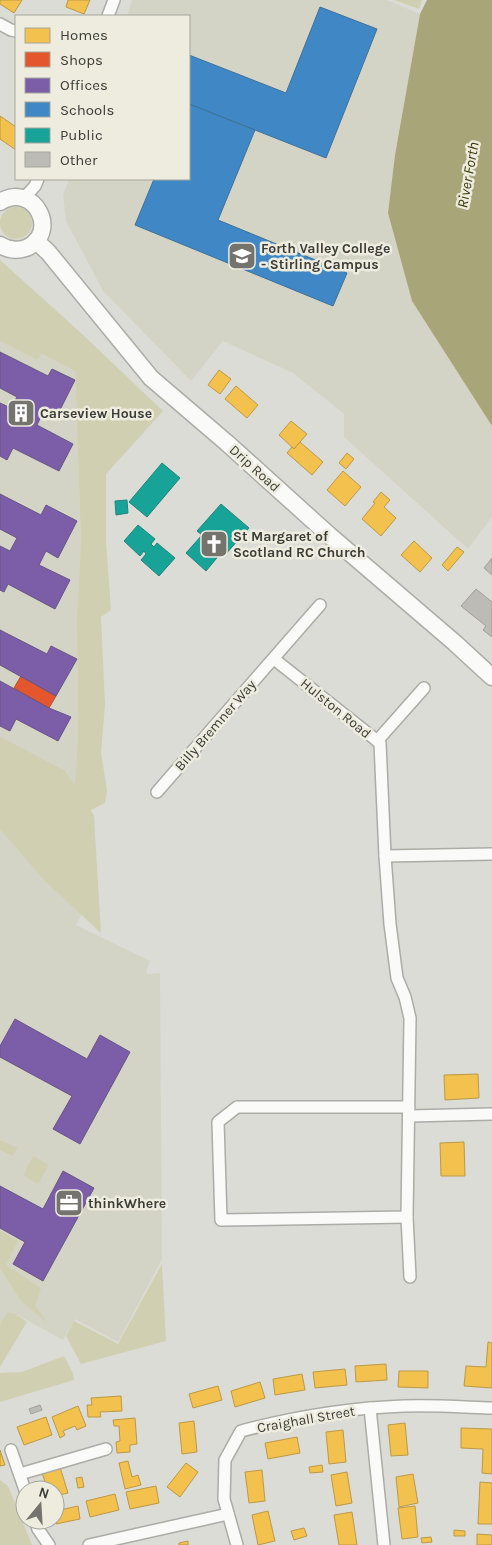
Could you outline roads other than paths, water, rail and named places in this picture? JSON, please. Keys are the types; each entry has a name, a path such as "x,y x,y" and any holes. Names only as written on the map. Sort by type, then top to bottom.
{"street":[{"path":"108,15 114,0"},
{"path":"0,24 15,31"},
{"path":"24,198 35,186 38,180"},
{"path":"0,202 9,198 24,198 32,202 42,216 41,233 30,246 14,250 0,245"},
{"name":"Drip Road","path":"36,241 48,252 151,378 492,677"},
{"name":"Billy Bremner Way","path":"157,792 320,605"},
{"name":"Hulston Road","path":"274,659 380,743 390,924 397,978 405,997 410,1018 407,1217 410,1277"},
{"path":"377,741 424,688"},
{"path":"385,856 492,854"},
{"path":"407,1217 221,1220 218,1122 237,1107 492,1114"},
{"name":"Craighall Street","path":"237,1545 224,1499 225,1460 241,1431 276,1422 370,1408 405,1406 492,1408"},
{"name":"Craighall Street","path":"370,1408 384,1545"},
{"path":"20,1474 106,1449"},
{"path":"11,1450 22,1480"},
{"path":"90,1545 228,1514"},
{"path":"39,1530 49,1545"}],"water":[{"name":"River Forth","path":"427,0 492,0 492,426 412,301 388,213 395,155 420,14"}],"place":[{"name":"Forth Valley College - Stirling Campus","path":"242,256"},
{"name":"Carseview House","path":"21,413"},
{"name":"St Margaret of Scotland RC Church","path":"214,544"},
{"name":"thinkWhere","path":"69,1203"}]}
